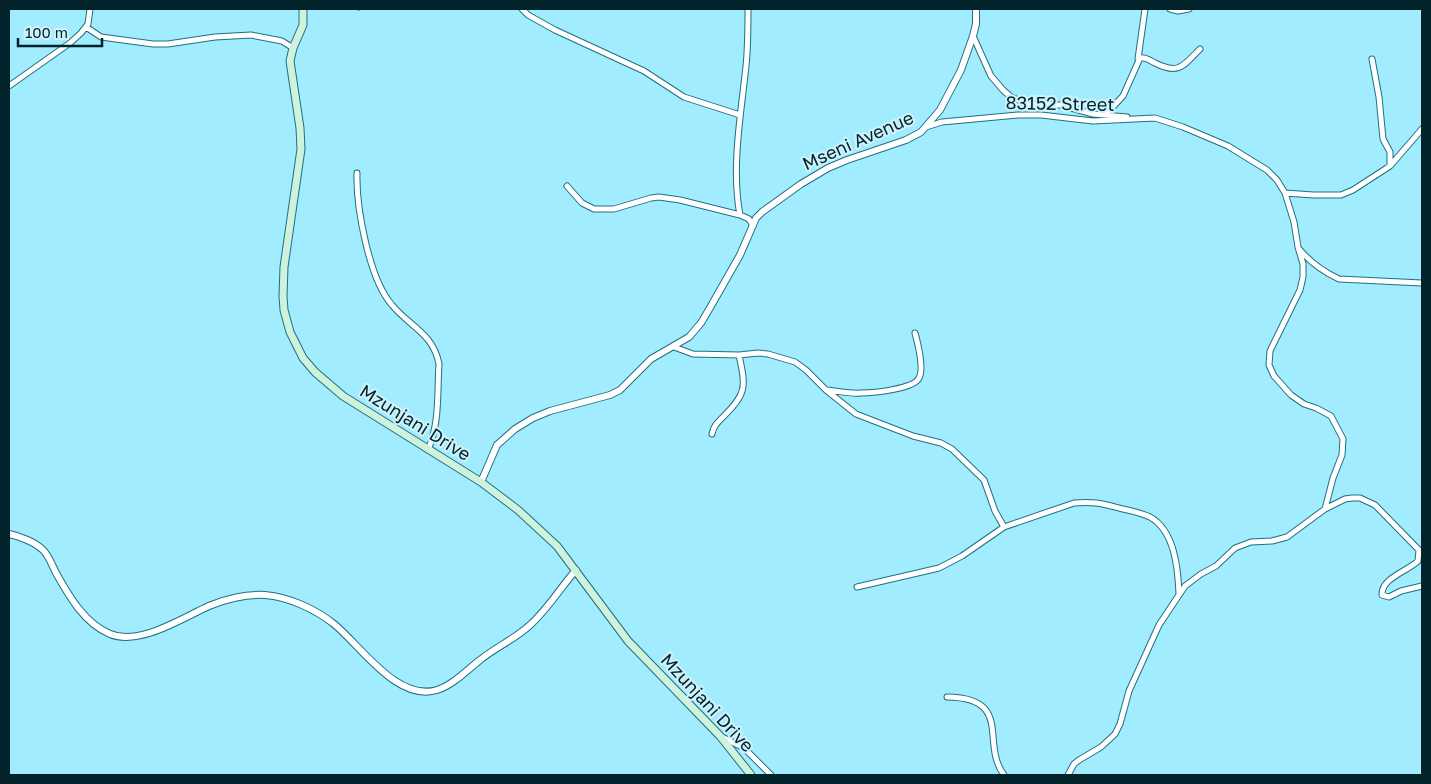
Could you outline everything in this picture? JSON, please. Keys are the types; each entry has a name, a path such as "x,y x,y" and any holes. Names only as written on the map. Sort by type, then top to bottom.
{"main road":[{"name":"Mzunjani Drive","path":"303,9 303,25 293,48 290,66 300,128 301,149 283,284 284,310 290,332 303,358 315,372 343,396 481,482 525,516 557,546 628,641 720,736 751,775"}],"street":[{"path":"9,86 70,43 86,27 91,13 90,9"},
{"path":"522,9 528,15 555,30 644,71 684,97 740,115"},
{"path":"740,215 737,191 740,115 747,56 748,9"},
{"name":"Mseni Avenue","path":"481,482 497,445 515,429 533,418 550,411 610,396 620,390 651,359 689,337 701,323 740,255 756,218 770,206 828,168 906,140 921,132 935,118 961,70 976,24 976,9"},
{"path":"1106,114 1123,96 1138,59 1145,9"},
{"path":"1170,9 1178,11 1190,9"},
{"path":"86,27 101,37 153,44 251,35 282,41 293,48"},
{"name":"83152 Street","path":"973,36 990,76 1011,97 1028,104 1060,106 1093,114 1134,118"},
{"path":"1138,59 1144,58 1167,68 1177,69 1183,66 1200,49"},
{"path":"1372,59 1380,97 1383,139 1390,152 1390,166"},
{"name":"83152 Street","path":"926,127 942,122 1018,114 1093,121 1154,118 1164,120 1228,146 1267,170 1285,192 1294,222 1302,264 1300,290 1270,352 1269,365 1274,376 1292,395 1304,404 1331,416 1343,439 1342,455 1333,478 1325,509"},
{"path":"1285,192 1341,195 1390,166 1422,129"},
{"path":"357,173 358,204 370,256 380,285 394,307 429,338 437,355 437,423 435,434 428,450"},
{"path":"567,186 582,203 594,209 614,209 659,197 680,200 740,215 749,220 753,226"},
{"path":"1298,247 1312,262 1339,280 1421,282"},
{"path":"826,390 860,393 903,388 913,384 918,380 921,369 915,333"},
{"path":"674,346 693,354 738,355 758,353 788,359 806,370 826,390 856,414 913,436 941,443 952,449 984,480 995,511 1004,527"},
{"path":"712,434 714,426 740,398 744,390 744,380 738,355"},
{"path":"1068,775 1074,764 1106,743 1118,730 1129,691 1160,625 1179,594 1185,586 1200,574 1216,566 1235,548 1246,543 1272,541 1287,537 1325,509 1345,499 1360,498 1375,505 1415,544 1420,553 1419,559 1415,564 1387,583 1383,588 1382,595 1389,597 1401,591 1422,586"},
{"path":"857,587 939,568 952,562 1004,527 1074,503 1085,502 1105,503 1148,516 1161,528 1171,544 1178,571 1179,594"},
{"path":"9,534 20,537 42,549 86,618 96,627 112,635 132,636 146,633 172,625 210,606 243,596 265,595 291,601 317,612 353,641 382,671 399,684 419,692 429,692 446,686 486,655 529,626 576,570"},
{"path":"947,697 961,697 978,704 988,715 992,726 997,764 1004,775"},
{"path":"720,736 744,748 771,775"}]}
